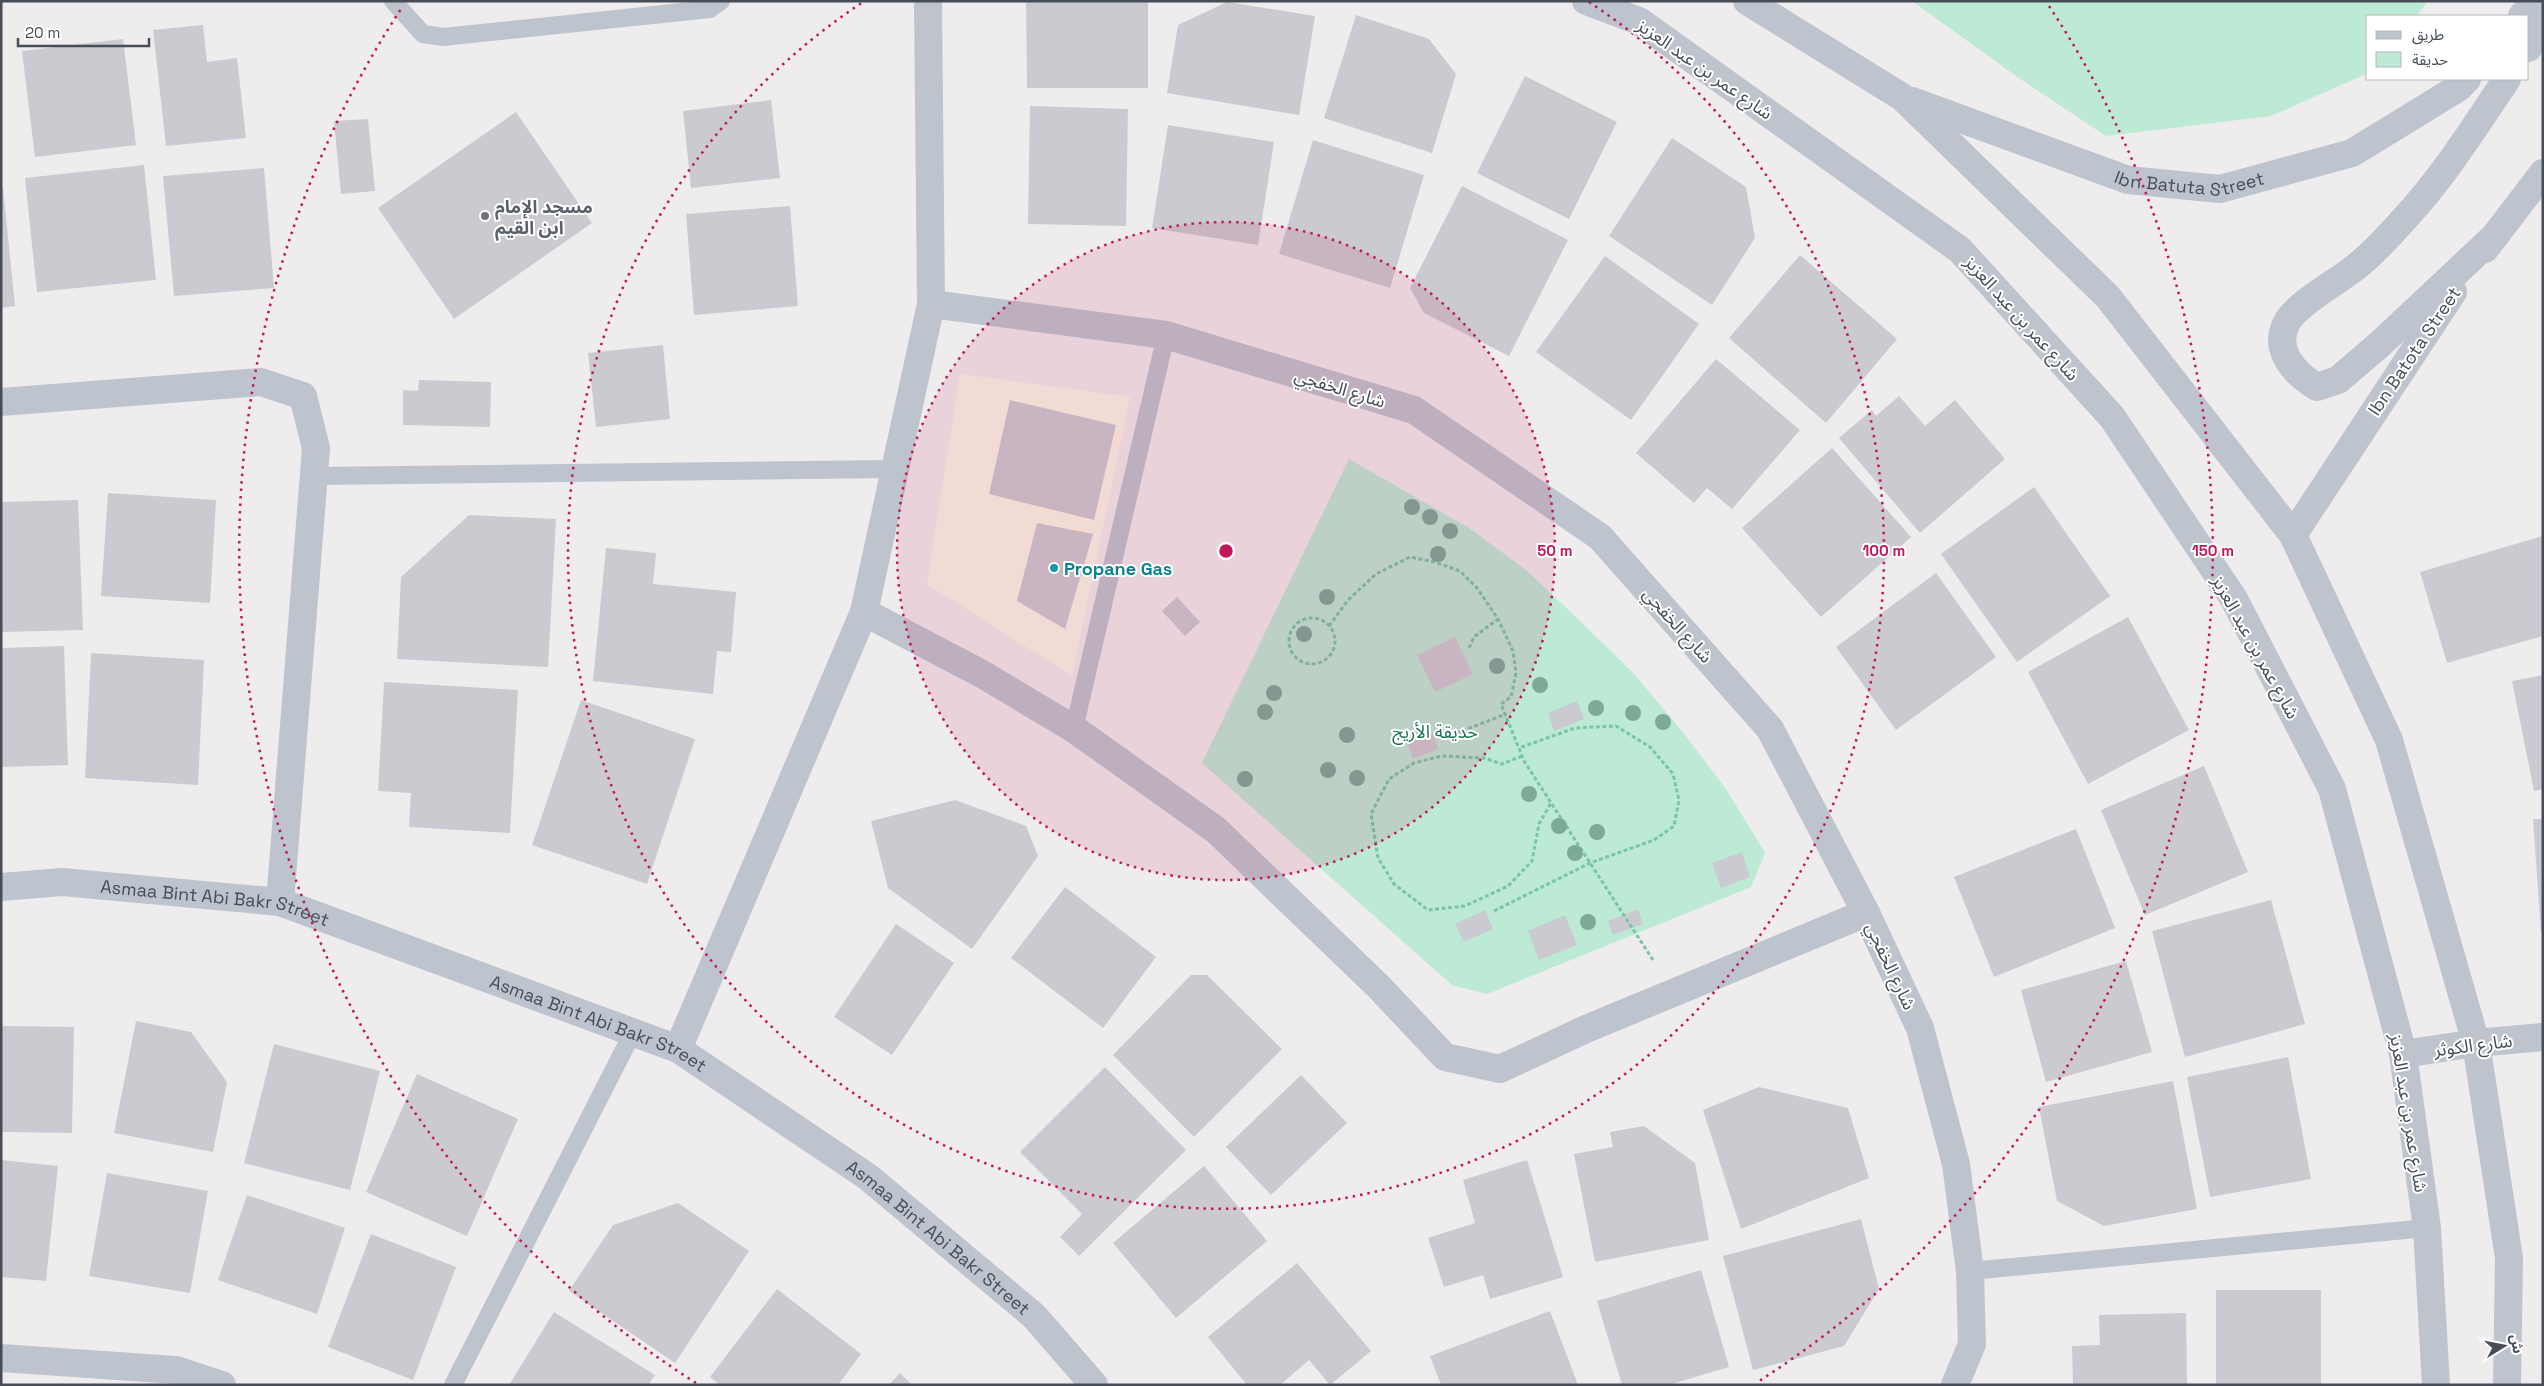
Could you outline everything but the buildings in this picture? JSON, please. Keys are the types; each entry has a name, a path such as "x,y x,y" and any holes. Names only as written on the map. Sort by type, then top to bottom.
{"street":[{"path":"678,1049 864,612 931,304 928,1"},
{"name":"شارع عمر بن عبد العزيز","path":"1586,1 1639,21 1960,250 2112,417 2234,599 2332,789 2403,1054 2427,1228 2436,1385"},
{"path":"1747,1 1902,97 2108,297 2293,535 2389,740 2476,1043 2509,1258 2507,1385"},
{"path":"2523,15 2535,1"},
{"path":"2529,46 2543,25"},
{"name":"Ibn Batuta Street","path":"1902,97 2128,180 2220,189 2352,153 2458,88 2465,80"},
{"path":"2496,235 2380,344 2338,380 2317,387 2303,378 2288,361 2281,345 2287,322 2313,297 2353,270 2407,217 2455,156 2506,80"},
{"name":"Ibn Batota Street","path":"2293,535 2445,302 2543,173"},
{"name":"شارع الخفجي","path":"931,304 1166,335 1414,410 1600,537 1770,729 1866,913 1920,1028 1956,1164 1970,1271 1972,1344 1955,1385"},
{"path":"1,402 261,382 303,396 316,448 280,902"},
{"path":"864,612 982,674 1074,729 1216,830 1379,987 1445,1057 1500,1069 1586,1029 1866,913"},
{"name":"Asmaa Bint Abi Bakr Street","path":"1,887 62,882 280,902 678,1049 868,1177 1034,1316 1094,1385"},
{"name":"شارع الكوثر","path":"2403,1054 2476,1043 2543,1037"},
{"path":"1,1358 176,1370 222,1385"}],"lane":[{"path":"393,1 423,34 443,38 710,9 722,1"},
{"path":"1074,729 1166,335"},
{"path":"314,476 895,469"},
{"path":"452,1385 633,1032"},
{"path":"1970,1271 2427,1228"}],"path":[{"path":"1329,626 1348,600 1376,574 1410,557 1435,562 1460,571 1477,588 1498,619 1513,651 1516,673 1511,697 1501,704 1522,756 1674,992"},
{"path":"1317,618 1329,626 1336,640 1335,647 1326,660 1311,664 1297,659 1289,645 1289,637 1296,624 1302,620 1317,618"},
{"path":"1469,648 1474,637 1498,619"},
{"path":"1444,738 1506,714"},
{"path":"1494,911 1590,863 1654,840 1674,826 1679,800 1673,774 1650,747 1616,726 1574,728 1519,748"},
{"path":"1522,756 1502,764 1484,758 1442,756 1414,763 1389,779 1371,814 1378,858 1394,884 1428,910 1465,906 1508,886 1532,861 1539,824 1551,802"}],"shaded area":[{"path":"960,374 1130,397 1072,676 927,584"}],"green space":[{"path":"1912,1 2428,1 2417,15 2366,15 2366,74 2271,116 2106,136 2016,76"},
{"name":"حديقة الأريج","path":"1349,459 1469,528 1526,570 1633,673 1682,731 1726,789 1765,853 1751,887 1487,994 1452,985 1202,763"}],"place":[{"name":"مسجد الإمام ابن القيم","path":"485,216"},
{"name":"Propane Gas","path":"1054,568"}]}
